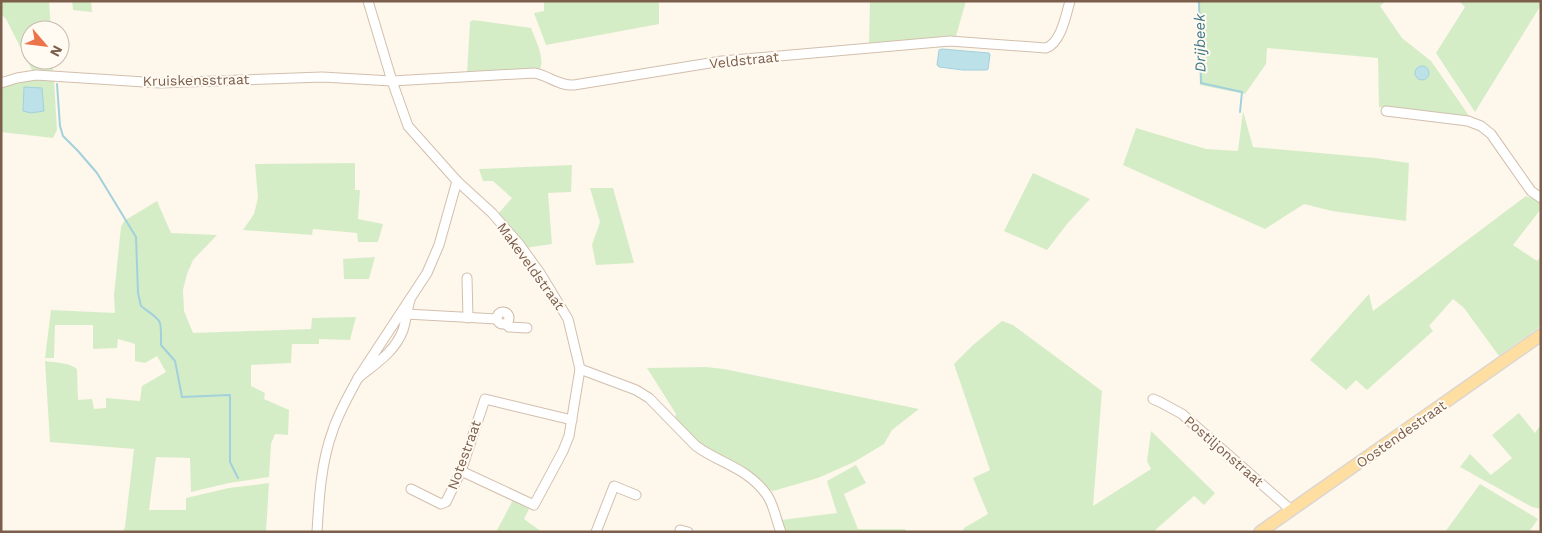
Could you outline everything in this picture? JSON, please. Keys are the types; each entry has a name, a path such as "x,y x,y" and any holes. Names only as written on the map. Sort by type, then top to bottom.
{"main road":[{"name":"Oostendestraat","path":"1260,532 1541,335"}],"street":[{"name":"Makeveldstraat","path":"368,1 392,81 408,126 457,181 492,213 519,244 540,273 568,319 580,369"},
{"name":"Veldstraat","path":"392,81 534,73 544,75 562,84 574,85 722,61 950,41 1046,48 1052,45 1058,37 1070,1"},
{"name":"Kruiskensstraat","path":"1,83 17,78 36,76 160,82 322,77 392,81"},
{"path":"1386,111 1468,122 1480,126 1491,134 1531,191 1541,198"},
{"path":"317,532 327,449 338,415 358,378 427,273 436,252 457,181"},
{"path":"468,278 468,318"},
{"path":"358,378 393,348 404,329 410,300"},
{"path":"406,314 496,319 499,314 506,313 509,320 506,324 509,328 527,328"},
{"path":"461,471 534,505 569,436 580,369 636,390 649,398 696,446 747,475 768,496 781,532"},
{"name":"Notestraat","path":"411,489 442,504 446,502 461,471 484,399 572,420"},
{"name":"Postiljonstraat","path":"1153,399 1182,414 1291,510"},
{"path":"596,532 614,486 636,495"},
{"path":"680,532 680,530 688,532"}],"green space":[{"path":"1,1 49,1 50,20 20,20 20,46 6,19 1,14"},
{"path":"72,1 91,1 92,12 73,10"},
{"path":"544,1 659,1 659,24 546,45 534,13 544,11"},
{"path":"870,1 966,1 956,36 869,44"},
{"path":"1198,1 1386,1 1380,6 1402,38 1431,61 1472,120 1379,107 1378,58 1267,48 1266,64 1245,94 1200,85"},
{"path":"1459,1 1541,1 1541,5 1475,112 1436,53 1465,7"},
{"path":"473,20 531,28 540,54 540,69 467,74 470,22"},
{"path":"27,79 54,81 57,130 53,138 1,132 1,86"},
{"path":"1243,111 1253,147 1375,158 1409,163 1406,221 1332,211 1304,204 1265,229 1123,165 1136,128 1206,149 1238,151"},
{"path":"355,163 355,190 360,190 358,219 383,224 378,242 358,242 357,233 313,229 312,235 243,230 254,214 258,198 255,164"},
{"path":"572,165 571,192 548,193 552,244 525,248 508,224 497,215 512,198 493,181 483,181 479,169"},
{"path":"1033,173 1090,199 1047,250 1004,231"},
{"path":"590,188 613,188 634,263 596,265 592,245 600,222"},
{"path":"1526,196 1541,202 1541,209 1513,245 1537,261 1541,256 1541,326 1499,356 1464,308 1453,299 1429,326 1433,331 1367,390 1356,380 1346,390 1310,360 1369,294 1373,311"},
{"path":"157,201 171,233 217,235 193,260 183,290 184,311 193,333 311,329 312,318 356,317 350,340 319,339 319,344 292,344 291,363 251,365 251,386 265,393 264,399 289,410 288,435 275,434 271,444 269,477 229,483 191,492 190,458 156,457 149,510 186,510 186,498 229,488 269,483 266,532 123,532 134,449 50,442 45,361 66,364 77,369 78,400 92,399 94,409 106,408 106,398 140,401 142,386 166,372 157,356 145,363 135,361 135,344 118,339 117,348 93,349 93,325 55,325 54,358 45,358 51,310 115,313 114,295 121,227 124,221"},
{"path":"375,257 369,279 344,279 343,259"},
{"path":"1002,321 1013,325 1102,391 1093,506 1151,469 1147,461 1151,431 1215,493 1204,505 1194,496 1153,532 963,532 964,528 988,514 973,478 990,470 954,364"},
{"path":"706,367 724,369 919,409 892,430 884,444 854,462 818,478 773,491 766,489 705,449 674,420 676,414 647,368"},
{"path":"1519,413 1535,433 1541,424 1541,509 1532,507 1460,467 1470,454 1491,475 1512,458 1492,435"},
{"path":"856,465 866,483 844,494 858,529 905,529 906,532 786,532 781,520 837,513 827,481"},
{"path":"1480,484 1538,519 1529,532 1445,532"},
{"path":"513,500 529,509 524,519 542,532 496,532"}],"water":[{"path":"939,50 989,53 988,69 963,70 939,67 937,65"},
{"path":"1422,66 1427,68 1429,73 1427,78 1422,80 1417,78 1415,73 1417,68"},
{"path":"24,87 42,88 44,111 31,113 23,111"}],"waterway":[{"name":"Drijbeek","path":"1199,1 1201,83 1242,92 1240,112"},
{"path":"57,84 60,126 63,136 97,173 136,237 138,293 141,306 159,321 161,345 175,361 182,397 230,395 230,462 238,478"}]}
